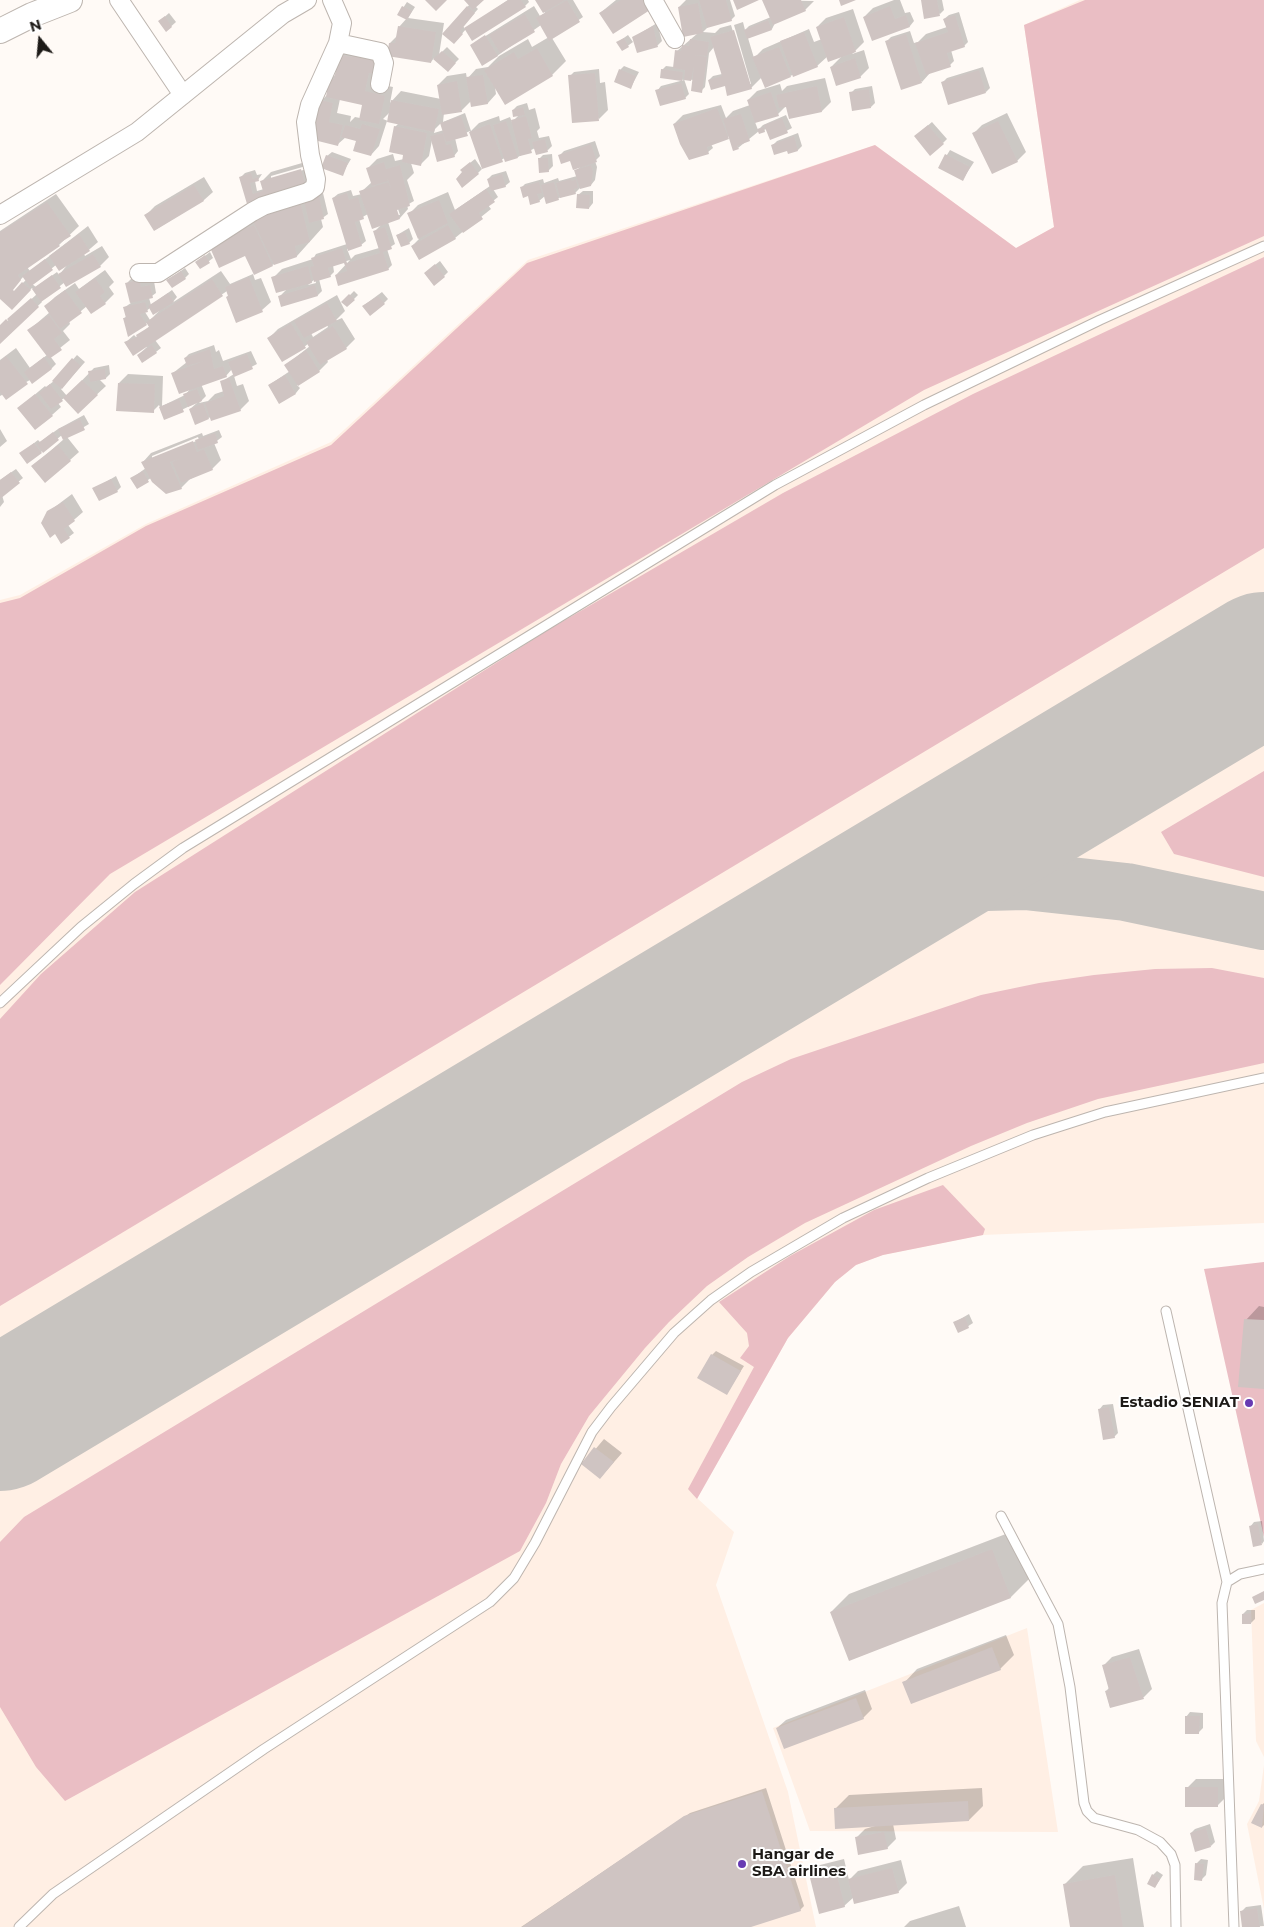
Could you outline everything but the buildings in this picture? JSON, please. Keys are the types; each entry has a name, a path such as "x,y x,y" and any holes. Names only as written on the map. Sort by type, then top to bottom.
{"street":[{"path":"0,31 32,15 70,0"},
{"path":"119,0 183,95"},
{"path":"0,215 137,132 283,14 307,0"},
{"path":"139,273 158,273 252,212 264,206 308,192 315,187 316,179 310,154 306,122 310,105 338,43 342,23 332,0"},
{"path":"653,0 675,39"},
{"path":"338,43 380,52 384,63 380,84"}],"lane":[{"path":"0,1003 81,927 134,884 183,848 774,485 865,435 950,392 1100,320 1264,246"},
{"path":"19,1927 53,1894 264,1749 490,1602 514,1578 527,1557 592,1432 616,1400 674,1333 711,1300 751,1272 843,1218 928,1178 1033,1135 1105,1112 1264,1078"},
{"path":"1166,1311 1227,1582 1222,1603 1234,1927"},
{"path":"1001,1516 1058,1624 1070,1687 1084,1803 1087,1811 1094,1818 1138,1830 1160,1842 1171,1854 1175,1865 1176,1927"},
{"path":"1227,1582 1240,1574 1264,1570"}],"shaded area":[{"path":"1080,0 1264,0 1264,1223 983,1235 883,1255 856,1265 835,1282 788,1338 697,1498 734,1532 716,1585 788,1792 816,1927 0,1927 0,600 20,595 146,524 331,442 528,260 875,145 1016,248 1054,227 1024,25"},
{"path":"1085,0 1264,0 1264,236 924,390 110,874 0,985 0,603 20,598 146,526 331,445 527,263 875,145 1016,248 1054,227 1024,25"},
{"path":"1264,257 1264,548 0,1306 0,1019 41,974 135,892 548,630 783,493 973,394"},
{"path":"1264,771 1264,877 1174,854 1161,832"},
{"path":"1212,968 1264,978 1264,1063 1098,1099 1027,1123 971,1146 805,1223 748,1257 707,1286 645,1348 589,1416 561,1464 546,1503 520,1551 65,1801 36,1767 0,1707 0,1542 24,1517 742,1082 791,1059 981,995 1039,983 1094,975 1155,969"},
{"path":"943,1185 985,1229 983,1235 883,1255 856,1265 835,1282 788,1338 697,1499 688,1489 754,1367 740,1358 749,1346 747,1333 719,1302 790,1256 874,1210"},
{"name":"Estadio SENIAT","path":"1264,1262 1264,1537 1204,1269"},
{"path":"1264,1603 1264,1757 1256,1741 1251,1610"},
{"path":"1027,1628 1058,1832 810,1831 773,1728"},
{"path":"1264,1765 1264,1909 1247,1824 1259,1801"}],"taxiway":[{"path":"846,913 912,889 947,883 1025,881 1126,892 1264,921"}],"runway":[{"path":"0,1420 1264,663"}],"place":[{"name":"Estadio SENIAT","path":"1249,1403"},
{"name":"Hangar de SBA airlines","path":"742,1864"}]}
